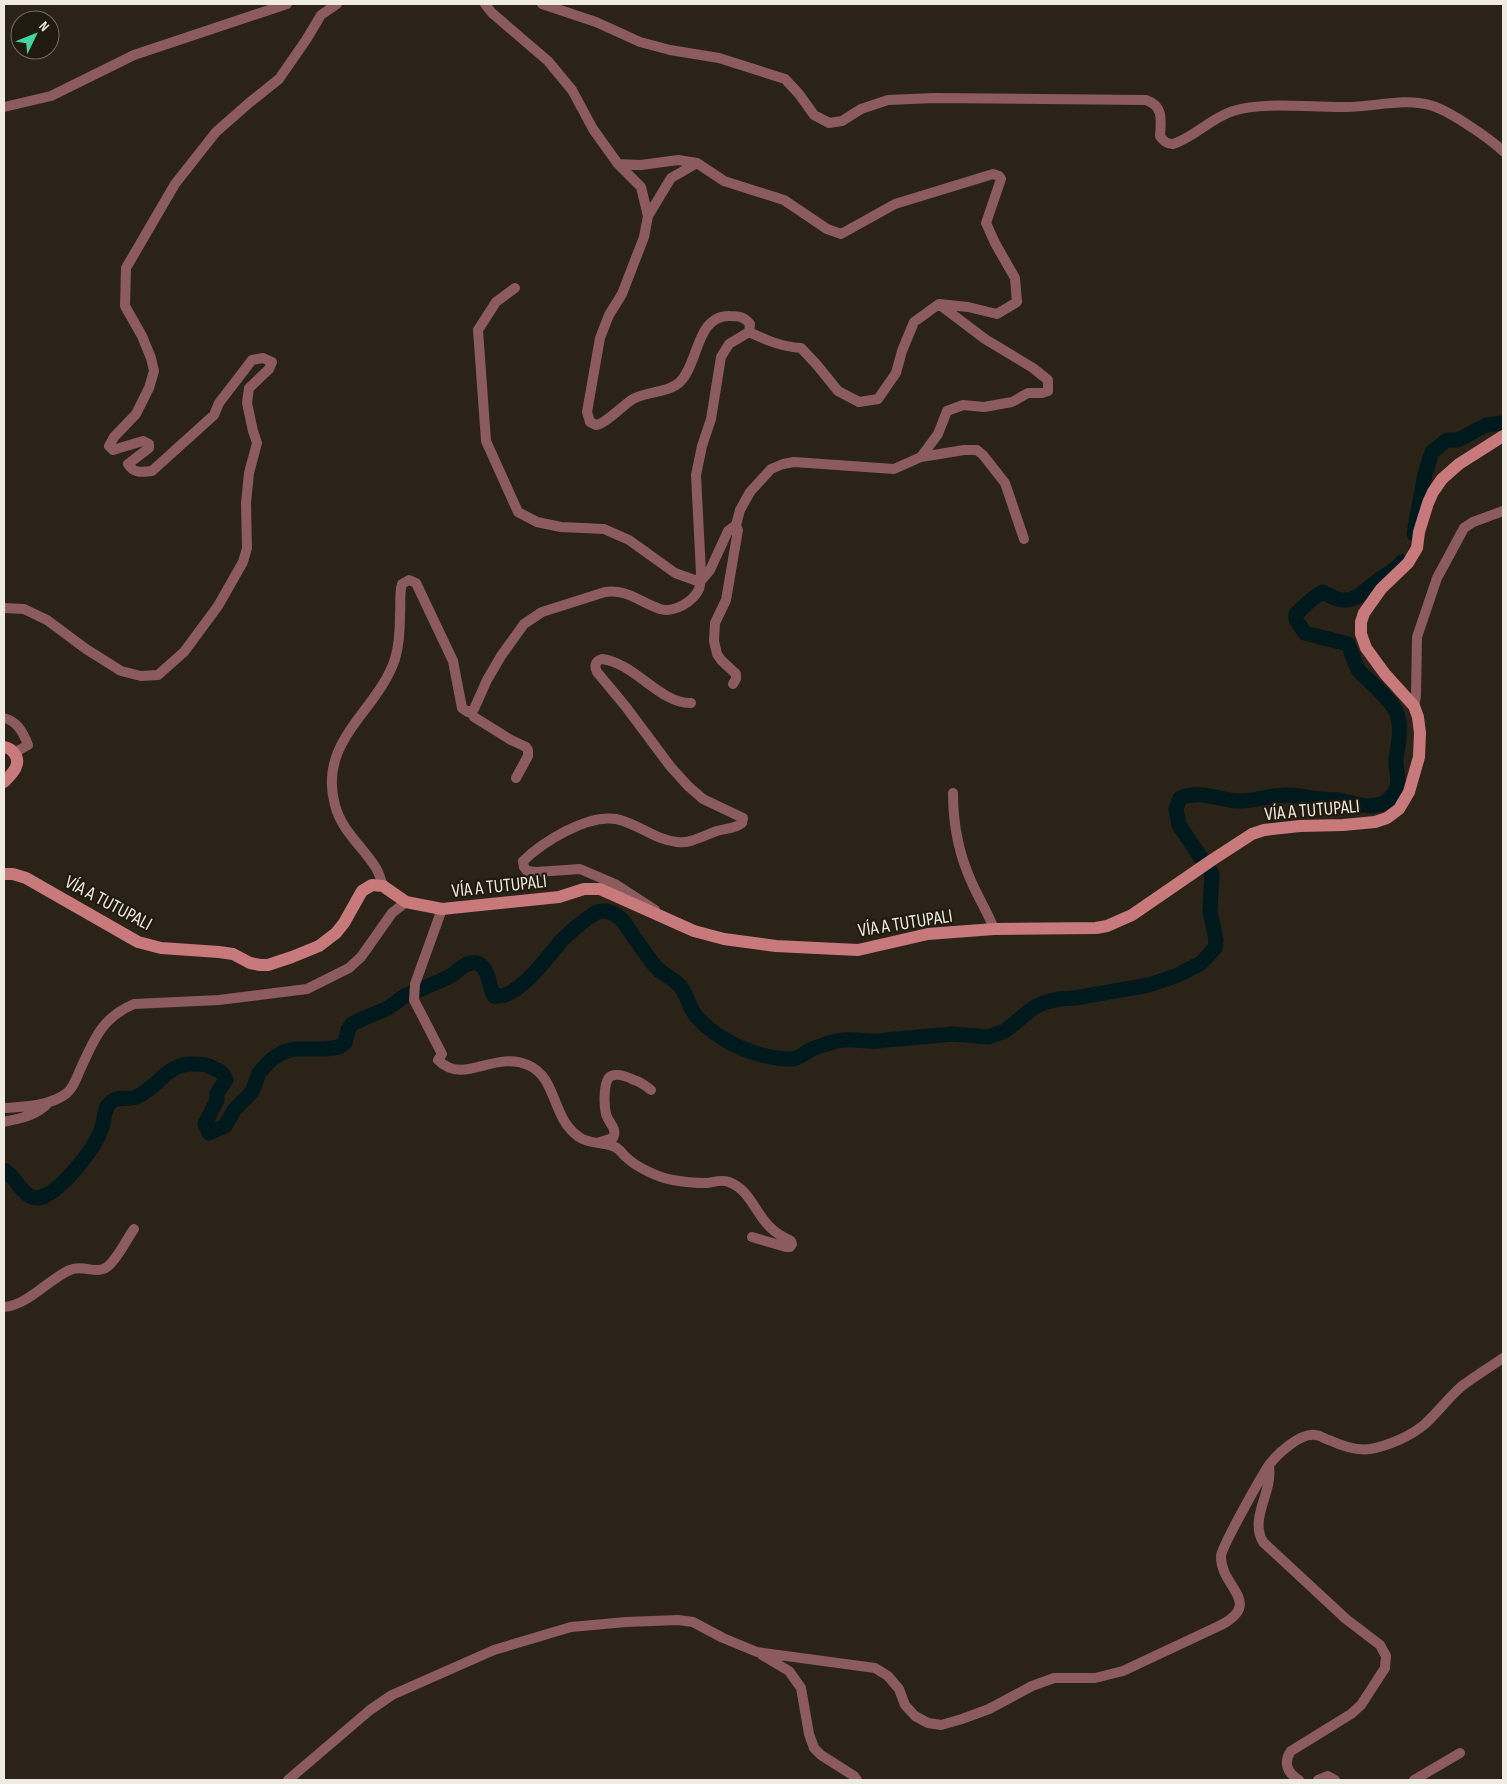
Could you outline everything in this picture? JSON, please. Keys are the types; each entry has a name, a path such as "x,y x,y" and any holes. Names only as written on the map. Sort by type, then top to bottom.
{"street":[{"path":"4,107 51,96 134,55 288,4"},
{"path":"4,608 24,609 46,620 121,672 141,676 158,675 184,652 218,606 243,562 247,548 246,503 249,473 257,443 247,403 249,388 269,369 272,362 264,358 252,360 219,403 214,415 152,471 139,472 131,469 128,464 149,448 150,444 143,441 113,450 109,446 114,437 136,414 149,388 154,371 142,336 125,306 126,268 175,184 216,132 279,79 321,15 337,4"},
{"path":"485,4 492,13 548,60 572,90 593,128 618,164 640,187 648,216"},
{"path":"542,4 596,22 624,36 647,44 719,58 785,79 814,115 818,119 829,123 842,121 861,109 888,100 934,98 1146,100 1158,108 1161,116 1160,136 1164,142 1170,144 1176,143 1224,115 1243,108 1264,106 1348,107 1414,103 1432,106 1448,113 1503,151"},
{"path":"618,164 641,165 678,160 697,163 724,181 784,200 827,229 841,234 895,204 993,174 1002,179 986,223 1015,278 1018,302 997,314 968,307 939,304 914,322 902,351 896,373 878,399 858,402 838,391 801,348 790,348 750,332"},
{"path":"697,163 671,178 648,216 644,237 622,294 609,315 600,338 587,412 590,422 596,425 603,424 625,404 636,398 653,391 668,389 675,385 681,380 690,366 701,336 706,328 722,315 739,316 746,319 750,324 750,332"},
{"path":"515,288 496,302 478,330 486,441 518,512 545,524 561,527 604,529 629,540 675,574 700,582"},
{"path":"921,457 938,434 947,411 963,405 984,407 1012,402 1028,393 1048,391 1048,380 1033,368 984,338 939,304"},
{"path":"470,712 474,709 487,680 508,645 520,629 535,616 549,609 605,592 616,591 629,594 662,610 681,606 691,600 699,589 700,582 696,475 711,419 721,357 729,344 750,332"},
{"name":"VÍA A TUTUPALI","path":"4,874 13,874 26,878 138,942 161,948 233,954 260,965 268,965 292,958 319,946 336,933 344,923 362,891 372,886 383,886 406,902 442,910 559,897 584,889 600,889 694,931 724,939 776,946 858,950 928,934 994,929 1096,928 1107,926 1132,916 1252,834 1264,830 1300,826 1366,823 1387,818 1406,800 1419,757 1420,733 1418,716 1414,706 1385,674 1366,648 1361,634 1361,622 1369,605 1381,588 1408,562 1417,548 1428,502 1442,479 1459,464 1503,436"},
{"path":"733,684 736,674 721,660 714,641 715,623 726,600 738,530 736,525 740,510 750,492 770,469 794,462 894,469 921,457 964,450 977,450 1004,483 1024,539"},
{"path":"1414,706 1416,696 1417,637 1437,578 1464,528 1473,522 1503,511"},
{"path":"700,582 710,570 728,531 736,525"},
{"path":"383,886 377,869 340,819 335,805 332,782 337,755 344,740 351,727 381,687 395,658 400,617 400,591 402,584 406,580 412,580 416,583 453,661 462,708 528,750 528,756 516,778"},
{"path":"660,916 656,910 623,889 580,869 527,871 523,861 551,840 573,828 596,820 615,819 678,843 693,840 723,829 737,827 742,823 743,818 709,802 688,786 670,766 649,735 596,672 596,664 602,659 610,660 630,670 657,690 682,703 691,703"},
{"path":"4,718 13,720 24,734 28,745 9,750"},
{"path":"4,782 18,764 17,757 9,750"},
{"path":"953,793 953,811 959,847 972,883 988,912 994,929"},
{"path":"4,1108 22,1107 50,1101 68,1092 74,1084 105,1022 122,1009 134,1004 219,1000 306,989 349,968 361,957 392,913 406,902"},
{"path":"442,910 414,989 414,1000 442,1054 438,1060 451,1069 461,1071 503,1060 528,1064 542,1074 554,1096 559,1113 567,1126 577,1136 586,1142 614,1146 636,1164 660,1178 685,1182 708,1183 720,1180 730,1182 739,1188 755,1205 771,1229 791,1241 792,1244 790,1247 786,1247 752,1237"},
{"path":"597,1143 614,1138 615,1134 614,1128 605,1112 608,1078 611,1076 626,1076 644,1084 651,1090"},
{"path":"4,1122 29,1117 44,1108 50,1101"},
{"path":"4,1308 27,1298 70,1270 81,1268 100,1271 105,1269 111,1264 134,1229"},
{"path":"757,1652 875,1668 888,1676 899,1690 905,1705 915,1716 928,1723 941,1725 962,1720 989,1709 1032,1686 1054,1678 1095,1678 1123,1671 1221,1626 1232,1620 1239,1611 1241,1603 1225,1575 1221,1555 1229,1537 1269,1466 1282,1450 1304,1437 1315,1434 1346,1448 1369,1449 1397,1440 1424,1426 1462,1386 1503,1358"},
{"path":"1269,1466 1270,1476 1258,1526 1263,1542 1346,1618 1380,1645 1385,1652 1386,1660 1383,1671 1366,1700 1356,1710 1291,1751 1286,1760 1287,1766 1290,1774 1299,1780"},
{"path":"288,1780 370,1710 392,1694 494,1650 571,1627 678,1620 693,1622 723,1638 757,1652 790,1671 801,1688 809,1734 814,1748 854,1776 856,1780"},
{"path":"1414,1780 1460,1753"},
{"path":"1318,1780 1328,1776 1335,1780"}],"waterway":[{"path":"1414,534 1425,474 1432,452 1447,440 1458,440 1486,425 1503,423"},
{"path":"4,1170 28,1195 38,1198 46,1195 56,1189 84,1159 101,1130 105,1111 111,1102 117,1099 136,1097 144,1093 170,1071 185,1064 209,1066 225,1077 226,1080 217,1093 217,1100 205,1124 209,1133 225,1126 234,1110 252,1092 259,1073 272,1059 283,1052 294,1049 339,1047 345,1043 348,1030 352,1024 387,1008 407,995 445,979 469,963 481,965 487,973 494,996 513,991 532,976 570,932 592,915 602,911 611,913 621,919 654,965 681,987 694,1014 706,1026 716,1034 740,1047 766,1056 779,1058 794,1059 812,1049 843,1040 880,1041 953,1034 988,1037 1005,1031 1033,1008 1043,1003 1149,985 1178,975 1201,963 1215,948 1216,940 1210,912 1212,874 1179,825 1176,809 1180,798 1201,795 1243,801 1293,795 1338,800 1368,806 1382,804 1394,793 1398,785 1396,759 1399,731 1397,714 1380,691 1359,671 1348,644 1305,633 1296,620 1296,614 1312,599 1323,592 1340,600 1356,597 1402,562"}]}
